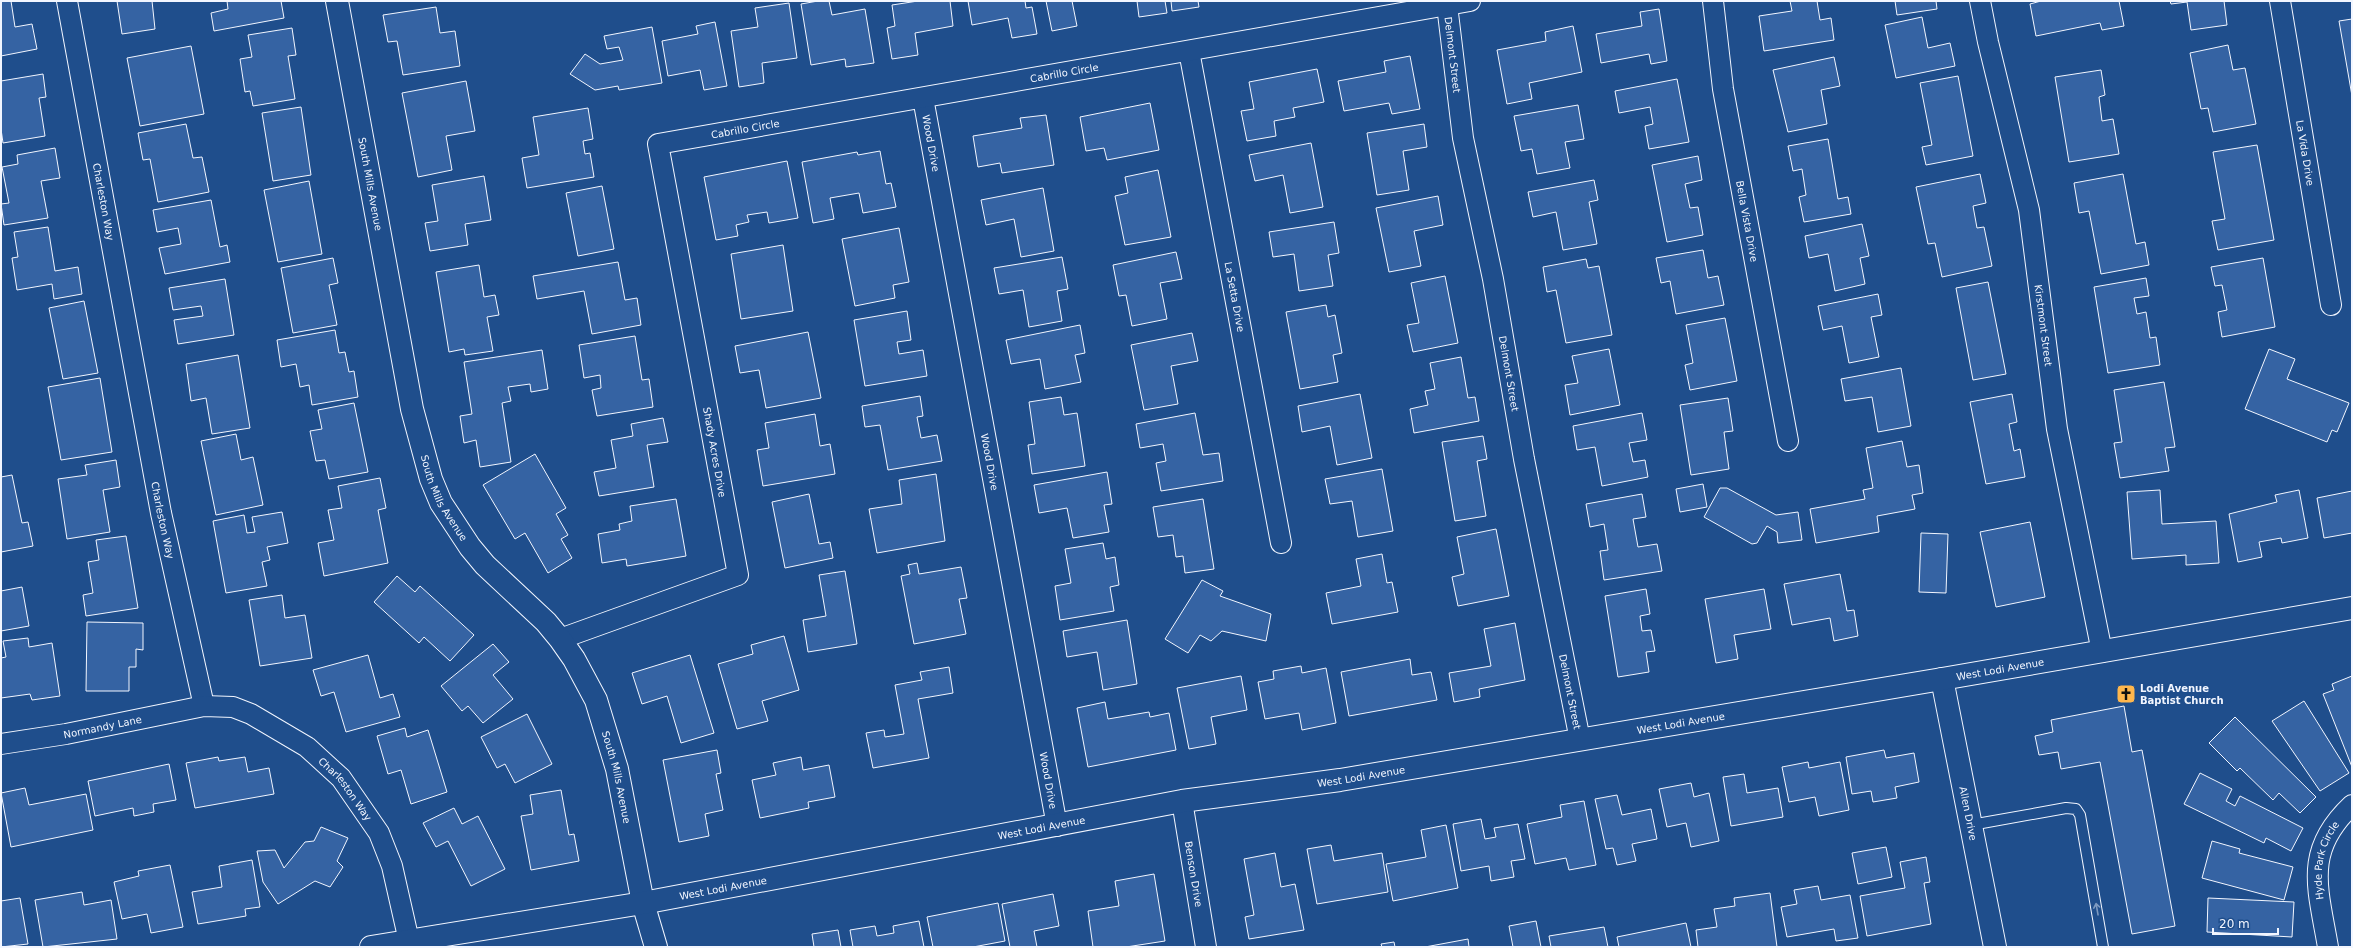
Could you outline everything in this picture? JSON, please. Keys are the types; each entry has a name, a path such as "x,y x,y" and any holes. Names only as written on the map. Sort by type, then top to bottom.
{"main road":[{"name":"South Mills Avenue","path":"337,1 412,409 431,479 441,503 470,548 485,565 546,622 560,639 584,678 603,719 617,769 642,904 656,947"},
{"name":"West Lodi Avenue","path":"371,947 642,904 1182,801 1340,780 2102,652 2352,608"},
{"name":"Allen Drive","path":"1942,679 1995,947"}],"street":[{"name":"Charleston Way","path":"67,1 161,513 204,706 233,707 251,714 307,747 341,778 379,833 392,866 409,940"},
{"name":"Cabrillo Circle","path":"658,144 1470,1"},
{"name":"Bella Vista Drive","path":"1713,1 1724,89 1788,440"},
{"name":"Kirstmont Street","path":"1980,1 1988,42 2029,210 2057,429 2102,652"},
{"name":"La Vida Drive","path":"2280,1 2331,306"},
{"name":"Delmont Street","path":"1447,5 1463,138 1493,279 1524,459 1580,740"},
{"name":"La Setta Drive","path":"1189,51 1281,544"},
{"name":"Wood Drive","path":"923,98 1057,826"},
{"name":"Shady Acres Drive","path":"560,639 738,575 658,144"},
{"name":"Normandy Lane","path":"1,744 66,734 204,706"},
{"name":"Benson Drive","path":"1182,801 1206,947"},
{"name":"Hyde Park Circle","path":"2328,947 2318,888 2318,865 2324,839 2335,821 2352,805"}],"lane":[{"path":"1971,825 2066,808 2076,809 2080,815 2103,947"}],"building":[{"path":"1,1 11,1 15,27 32,24 37,49 1,56"},
{"path":"117,1 152,1 155,29 122,34"},
{"path":"227,1 281,1 284,18 214,31 211,13 228,9"},
{"path":"829,1 832,15 865,9 874,63 846,67 845,59 811,65 801,4"},
{"path":"918,1 950,1 953,26 915,33 918,55 892,59 887,28 895,26 892,5"},
{"path":"968,1 1025,1 1026,8 1032,7 1037,34 1012,38 1008,18 972,25"},
{"path":"1046,1 1072,1 1077,26 1052,31"},
{"path":"1137,1 1165,1 1167,13 1139,17"},
{"path":"1171,1 1198,1 1199,7 1172,11"},
{"path":"1790,1 1817,1 1820,20 1831,18 1834,40 1764,51 1759,16 1792,11"},
{"path":"1895,1 1936,1 1937,9 1897,15"},
{"path":"2041,1 2119,1 2124,26 2102,30 2100,23 2036,36 2030,4"},
{"path":"2170,1 2224,1 2227,25 2191,30 2187,2 2171,4"},
{"path":"789,3 797,58 762,63 764,83 739,87 731,31 758,27 755,8"},
{"path":"436,7 440,33 455,31 460,66 403,75 397,41 388,42 383,15"},
{"path":"1659,9 1667,61 1651,64 1649,54 1601,63 1596,34 1642,26 1640,12"},
{"path":"1922,17 1928,48 1950,43 1955,66 1896,78 1885,25"},
{"path":"2352,19 2352,96 2339,21"},
{"path":"715,22 727,86 704,90 700,70 668,76 662,41 698,34 696,26"},
{"path":"1573,26 1582,72 1529,83 1532,99 1507,104 1497,50 1546,41 1545,32"},
{"path":"652,27 662,83 619,90 618,86 595,90 570,74 585,54 600,64 623,60 619,47 607,49 604,36"},
{"path":"292,28 296,55 288,56 295,99 253,106 250,91 245,92 240,59 252,57 248,35"},
{"path":"2228,45 2233,70 2245,68 2256,124 2213,132 2208,108 2201,109 2190,53"},
{"path":"191,46 204,114 140,126 127,58"},
{"path":"1410,56 1420,109 1392,114 1389,103 1344,111 1338,81 1386,72 1384,61"},
{"path":"1834,57 1840,86 1821,90 1827,124 1788,132 1773,70"},
{"path":"1317,69 1324,102 1293,108 1295,117 1274,121 1276,136 1247,141 1241,111 1254,109 1249,82"},
{"path":"2101,70 2105,95 2099,97 2102,121 2113,119 2119,154 2069,162 2055,77"},
{"path":"43,74 46,97 39,98 45,136 3,143 1,129 1,81"},
{"path":"1958,76 1973,156 1926,165 1922,147 1932,145 1920,83"},
{"path":"1677,79 1689,142 1649,149 1645,126 1653,124 1650,107 1619,113 1615,91"},
{"path":"466,81 475,131 446,136 452,170 418,177 402,93"},
{"path":"1150,103 1159,150 1107,160 1104,148 1086,151 1080,117"},
{"path":"1578,105 1584,139 1565,142 1570,168 1537,174 1532,149 1521,151 1514,116"},
{"path":"301,107 311,175 273,181 262,113"},
{"path":"588,108 593,139 583,141 585,154 590,153 594,177 527,188 522,158 539,155 533,117"},
{"path":"1046,115 1054,165 1002,173 1000,163 978,167 973,136 1022,128 1020,118"},
{"path":"186,124 193,158 202,157 209,192 158,202 150,159 143,160 138,133"},
{"path":"1424,124 1427,147 1403,151 1409,190 1377,195 1367,133"},
{"path":"1828,139 1838,199 1848,197 1851,214 1804,222 1799,197 1806,195 1802,169 1793,171 1788,146"},
{"path":"1311,143 1323,207 1290,213 1283,175 1255,181 1249,155"},
{"path":"2257,145 2274,240 2218,250 2212,221 2225,219 2213,152"},
{"path":"55,148 60,178 41,181 48,218 4,225 1,204 9,203 2,167 18,164 17,155"},
{"path":"880,151 886,184 891,183 896,207 863,213 859,193 830,198 834,219 813,223 802,162 857,152 858,155"},
{"path":"1698,156 1702,180 1685,184 1690,208 1698,207 1703,235 1667,242 1652,165"},
{"path":"787,161 798,218 769,223 767,212 747,215 749,222 736,225 738,236 716,240 704,177"},
{"path":"1158,170 1171,237 1125,245 1115,196 1128,193 1125,177"},
{"path":"1980,174 1986,203 1973,206 1977,228 1984,227 1992,266 1942,277 1935,243 1928,244 1916,187"},
{"path":"2123,174 2136,244 2145,242 2149,265 2101,274 2089,211 2079,213 2074,183"},
{"path":"484,176 491,220 465,224 468,245 430,251 425,223 438,221 432,185"},
{"path":"1594,180 1598,200 1589,202 1597,244 1563,250 1556,212 1533,217 1528,192"},
{"path":"309,181 322,254 278,262 264,190"},
{"path":"602,186 614,249 578,256 566,193"},
{"path":"1043,188 1054,251 1021,257 1014,219 986,225 981,200"},
{"path":"1438,196 1443,225 1414,231 1421,266 1389,272 1376,208"},
{"path":"211,200 220,247 227,245 230,262 165,274 159,248 181,244 178,228 157,232 153,210"},
{"path":"1334,222 1339,253 1328,255 1333,286 1299,291 1294,254 1273,257 1269,232"},
{"path":"1862,224 1869,256 1860,258 1865,284 1835,291 1828,254 1809,258 1805,236"},
{"path":"48,227 55,271 78,267 82,294 54,299 52,284 17,290 12,258 18,257 14,232"},
{"path":"899,228 909,282 893,285 895,298 855,306 842,239"},
{"path":"783,245 793,311 741,319 731,254"},
{"path":"1703,250 1708,278 1718,276 1724,305 1676,314 1670,281 1661,283 1656,258"},
{"path":"1176,252 1182,279 1160,283 1167,319 1132,326 1126,295 1119,296 1113,265"},
{"path":"1062,257 1068,289 1057,291 1062,321 1029,327 1023,290 999,294 994,268"},
{"path":"333,258 338,283 329,285 337,325 293,333 281,268"},
{"path":"2263,258 2275,327 2222,337 2218,312 2227,310 2222,285 2215,286 2211,267"},
{"path":"1586,259 1588,268 1599,266 1612,335 1566,343 1556,290 1547,292 1543,267"},
{"path":"618,262 625,300 637,298 641,325 592,334 584,291 537,299 533,276"},
{"path":"479,265 484,297 495,295 499,315 487,317 493,351 465,355 464,349 449,352 436,272"},
{"path":"1445,276 1458,343 1413,352 1407,325 1419,323 1411,283"},
{"path":"2146,278 2149,296 2134,298 2137,314 2146,312 2150,338 2156,337 2160,365 2108,373 2094,287"},
{"path":"225,279 234,335 178,344 174,320 203,316 201,306 173,310 169,288"},
{"path":"1988,282 2006,374 1973,380 1956,288"},
{"path":"1878,294 1882,315 1871,317 1879,357 1849,363 1842,326 1823,330 1818,306"},
{"path":"84,301 98,373 63,379 49,308"},
{"path":"1326,305 1328,317 1335,315 1342,353 1333,355 1338,382 1300,389 1286,312"},
{"path":"907,311 911,340 897,342 899,354 923,350 927,376 865,386 854,320"},
{"path":"1725,318 1737,381 1690,390 1685,365 1693,363 1686,325"},
{"path":"1080,325 1085,353 1075,355 1081,382 1045,389 1040,359 1011,364 1006,340"},
{"path":"335,330 339,353 345,352 349,372 354,371 358,397 312,405 309,385 300,387 296,364 281,367 277,340"},
{"path":"808,332 821,398 766,408 759,370 740,373 735,346"},
{"path":"1192,333 1198,361 1171,366 1178,404 1144,410 1131,345"},
{"path":"635,336 642,380 649,379 653,407 597,416 592,390 601,388 600,375 584,378 579,345"},
{"path":"1609,349 1620,405 1570,415 1565,385 1578,383 1572,356"},
{"path":"2269,349 2295,359 2287,379 2349,403 2337,432 2332,430 2327,442 2245,409"},
{"path":"542,350 548,389 531,392 530,384 508,387 511,401 502,403 511,462 480,467 476,440 464,443 460,416 472,414 464,362"},
{"path":"238,355 250,428 212,434 206,398 191,401 186,364"},
{"path":"1461,357 1468,398 1475,397 1479,421 1414,433 1410,409 1428,405 1425,391 1435,389 1430,363"},
{"path":"1901,368 1911,426 1878,432 1872,397 1845,401 1841,379"},
{"path":"100,378 112,452 61,460 48,387"},
{"path":"2164,382 2175,447 2165,448 2169,471 2120,478 2114,443 2122,442 2114,390"},
{"path":"1360,394 1372,458 1337,465 1330,426 1302,432 1298,406"},
{"path":"2012,394 2017,422 2009,424 2014,451 2020,449 2025,477 1986,484 1970,402"},
{"path":"920,396 923,416 917,417 921,438 937,435 942,461 888,470 880,425 865,427 862,406"},
{"path":"1061,397 1064,415 1077,413 1085,466 1032,474 1028,445 1035,444 1029,402"},
{"path":"1728,398 1733,431 1724,432 1729,469 1691,475 1680,405"},
{"path":"354,403 368,472 329,479 325,460 316,461 310,431 322,429 318,410"},
{"path":"1195,413 1203,455 1219,453 1223,481 1161,491 1156,463 1166,461 1163,444 1140,448 1136,424"},
{"path":"1642,413 1647,440 1629,443 1633,462 1645,460 1648,477 1602,486 1595,447 1577,450 1573,426"},
{"path":"815,414 820,446 830,444 835,474 763,486 757,450 769,448 765,423"},
{"path":"663,418 668,442 647,445 654,487 599,496 594,472 616,468 611,440 633,436 631,424"},
{"path":"236,434 241,460 253,457 263,505 216,515 201,441"},
{"path":"1483,436 1487,459 1477,461 1486,516 1455,521 1442,442"},
{"path":"1902,441 1907,467 1919,465 1923,493 1912,495 1915,509 1877,516 1879,532 1816,543 1810,509 1865,499 1863,490 1873,488 1866,448"},
{"path":"535,454 566,508 556,514 568,535 561,539 572,558 548,573 525,533 515,539 483,485"},
{"path":"116,460 120,487 103,490 110,532 67,539 58,479 87,475 85,465"},
{"path":"1382,469 1393,531 1358,537 1352,501 1330,504 1325,479"},
{"path":"1107,472 1112,504 1104,505 1109,532 1073,538 1067,508 1039,513 1034,485"},
{"path":"936,474 945,541 877,553 869,509 902,504 899,480"},
{"path":"12,475 22,523 28,522 33,546 1,552 1,477"},
{"path":"380,478 386,508 378,510 388,563 324,576 318,543 334,540 328,510 342,508 338,486"},
{"path":"1703,484 1707,507 1680,512 1676,489"},
{"path":"1720,488 1727,488 1776,515 1798,512 1802,540 1778,543 1777,532 1767,526 1757,543 1752,544 1704,517"},
{"path":"2160,490 2162,524 2216,521 2219,563 2186,565 2186,555 2132,559 2127,492"},
{"path":"2299,490 2308,538 2282,543 2281,538 2259,542 2262,557 2238,562 2229,514 2277,502 2275,495"},
{"path":"2352,491 2352,533 2324,538 2317,498"},
{"path":"809,494 819,544 830,542 833,558 785,568 772,502"},
{"path":"1642,494 1646,517 1633,519 1638,547 1657,544 1662,571 1604,580 1600,551 1608,550 1604,524 1590,527 1586,504"},
{"path":"676,499 686,556 627,566 626,559 602,563 598,534 620,530 619,524 632,521 630,506"},
{"path":"1203,499 1214,569 1185,573 1183,556 1176,557 1173,535 1158,537 1153,507"},
{"path":"282,512 288,543 267,547 270,560 262,562 267,586 226,593 213,521 244,515 247,533 255,532 252,517"},
{"path":"2030,522 2045,597 1996,607 1980,532"},
{"path":"1496,529 1509,596 1458,606 1452,577 1464,574 1457,537"},
{"path":"1921,533 1948,534 1946,593 1919,592"},
{"path":"126,536 138,608 86,616 83,595 93,593 88,562 99,560 96,540"},
{"path":"1103,543 1106,559 1115,557 1119,585 1110,587 1114,611 1060,620 1055,586 1071,583 1065,549"},
{"path":"1382,554 1387,583 1392,582 1398,612 1332,624 1326,593 1361,586 1356,559"},
{"path":"917,563 919,574 961,567 967,598 959,599 966,634 914,644 901,576 910,574 908,565"},
{"path":"845,571 857,644 808,652 803,620 826,616 819,575"},
{"path":"1840,574 1847,611 1854,610 1858,636 1834,641 1830,618 1792,625 1784,584"},
{"path":"397,576 415,592 420,586 474,635 450,661 424,637 419,643 374,602"},
{"path":"1202,580 1223,591 1220,596 1271,614 1266,641 1222,631 1211,641 1200,635 1188,653 1165,639"},
{"path":"22,587 29,626 1,631 1,591"},
{"path":"1646,589 1650,614 1640,616 1642,631 1651,630 1655,651 1646,652 1649,672 1618,677 1605,596"},
{"path":"1764,589 1771,629 1734,635 1738,659 1716,663 1705,599"},
{"path":"282,595 285,618 305,615 312,658 260,666 249,600"},
{"path":"1127,620 1137,684 1103,690 1097,652 1067,657 1063,631"},
{"path":"87,622 143,623 143,650 136,649 136,667 129,667 129,691 86,691"},
{"path":"1515,623 1525,680 1479,689 1480,697 1454,702 1449,673 1491,666 1484,629"},
{"path":"784,636 799,690 762,701 768,721 737,729 718,664 753,654 751,645"},
{"path":"28,638 29,647 52,643 60,696 32,700 30,694 1,698 1,658 6,657 3,641"},
{"path":"493,644 509,662 493,675 513,699 483,723 468,706 462,711 441,686"},
{"path":"368,655 380,698 393,694 400,717 346,732 334,692 321,696 313,670"},
{"path":"690,655 714,733 681,743 667,696 642,704 632,673"},
{"path":"1410,659 1412,675 1431,672 1437,700 1349,716 1341,672"},
{"path":"1301,666 1302,673 1326,668 1336,723 1302,730 1299,713 1265,719 1258,682 1274,679 1273,671"},
{"path":"949,667 953,693 918,699 929,758 873,768 866,733 884,730 885,737 904,734 895,685 922,680 920,672"},
{"path":"1241,676 1247,710 1211,717 1216,744 1189,749 1177,688"},
{"path":"2352,676 2352,767 2323,694 2334,690 2332,684"},
{"path":"2304,701 2349,773 2320,791 2272,721"},
{"path":"1105,702 1108,719 1149,712 1150,717 1169,713 1176,750 1088,767 1077,708"},
{"path":"2124,706 2132,752 2142,750 2175,926 2132,934 2100,762 2061,769 2058,752 2039,755 2035,736 2053,732 2051,720"},
{"path":"527,714 552,764 515,783 505,764 497,768 481,737"},
{"path":"2235,717 2316,797 2300,813 2279,793 2273,800 2240,768 2237,771 2209,743"},
{"path":"405,728 407,737 428,730 447,792 411,804 401,770 388,774 377,736"},
{"path":"717,750 721,773 716,774 723,810 705,814 709,836 679,842 663,760"},
{"path":"1884,750 1886,758 1914,753 1919,782 1895,787 1897,798 1873,802 1871,791 1852,794 1846,757"},
{"path":"218,757 219,761 245,757 248,772 269,768 274,794 195,808 186,763"},
{"path":"801,757 803,770 829,765 835,797 808,802 809,808 760,818 752,780 776,775 773,763"},
{"path":"1808,762 1809,768 1840,762 1849,810 1819,816 1815,797 1789,802 1782,767"},
{"path":"169,764 176,800 153,804 154,812 134,816 133,808 95,816 88,781"},
{"path":"2200,773 2232,789 2226,801 2235,806 2240,796 2303,828 2291,851 2266,838 2264,843 2184,804"},
{"path":"1744,774 1747,793 1778,788 1783,817 1731,826 1723,777"},
{"path":"1691,783 1694,797 1709,793 1719,841 1691,847 1686,823 1667,827 1659,789"},
{"path":"25,788 29,805 86,794 93,830 11,847 1,793"},
{"path":"561,790 569,835 574,834 579,861 531,870 521,816 533,814 530,795"},
{"path":"1617,795 1622,815 1651,809 1657,839 1632,844 1636,861 1617,865 1613,848 1606,849 1595,799"},
{"path":"1584,801 1596,865 1569,870 1566,858 1535,864 1527,824 1562,817 1560,805"},
{"path":"454,808 462,824 478,816 505,869 471,886 448,841 436,847 423,823"},
{"path":"1481,819 1485,839 1496,837 1494,828 1518,824 1525,859 1511,861 1514,877 1491,881 1489,866 1461,871 1453,824"},
{"path":"1446,825 1458,888 1393,901 1386,864 1426,857 1421,830"},
{"path":"321,827 348,838 337,861 343,867 330,887 315,881 278,904 263,882 257,851 275,850 284,868 305,842 314,841"},
{"path":"2212,841 2240,849 2239,853 2293,867 2284,900 2202,878"},
{"path":"1331,845 1334,861 1382,853 1388,892 1317,904 1307,849"},
{"path":"1886,847 1892,877 1858,884 1852,853"},
{"path":"1275,853 1281,887 1295,884 1304,930 1249,939 1245,917 1254,915 1244,859"},
{"path":"1926,857 1930,882 1924,883 1931,924 1867,936 1860,896 1905,888 1900,862"},
{"path":"252,860 260,907 245,909 246,916 198,924 192,892 222,887 219,866"},
{"path":"170,865 183,927 151,933 147,914 122,919 114,882 139,876 138,871"},
{"path":"1154,874 1165,941 1126,947 1093,947 1088,911 1119,906 1115,881"},
{"path":"1818,886 1821,900 1850,895 1858,938 1836,941 1834,929 1787,937 1781,907 1797,904 1794,890"},
{"path":"82,892 84,905 111,900 117,939 43,947 35,900"},
{"path":"1770,893 1777,947 1698,947 1696,930 1717,927 1714,909 1735,906 1734,898"},
{"path":"1053,894 1059,926 1034,931 1037,947 1010,947 1002,904"},
{"path":"20,898 28,944 1,947 1,901"},
{"path":"2208,898 2294,902 2292,937 2207,932"},
{"path":"998,903 1005,941 973,947 933,947 927,917"},
{"path":"919,921 924,947 853,947 850,930 875,926 877,936 894,933 893,926"},
{"path":"1536,921 1541,947 1513,947 1509,926"},
{"path":"1686,923 1691,947 1619,947 1617,937"},
{"path":"1604,927 1608,947 1551,947 1549,936"},
{"path":"838,930 841,947 814,947 812,934"},
{"path":"1468,939 1469,947 1425,947"},
{"path":"1394,942 1395,947 1382,947 1381,944"}],"place":[{"name":"Lodi Avenue Baptist Church","path":"2126,694"}]}
